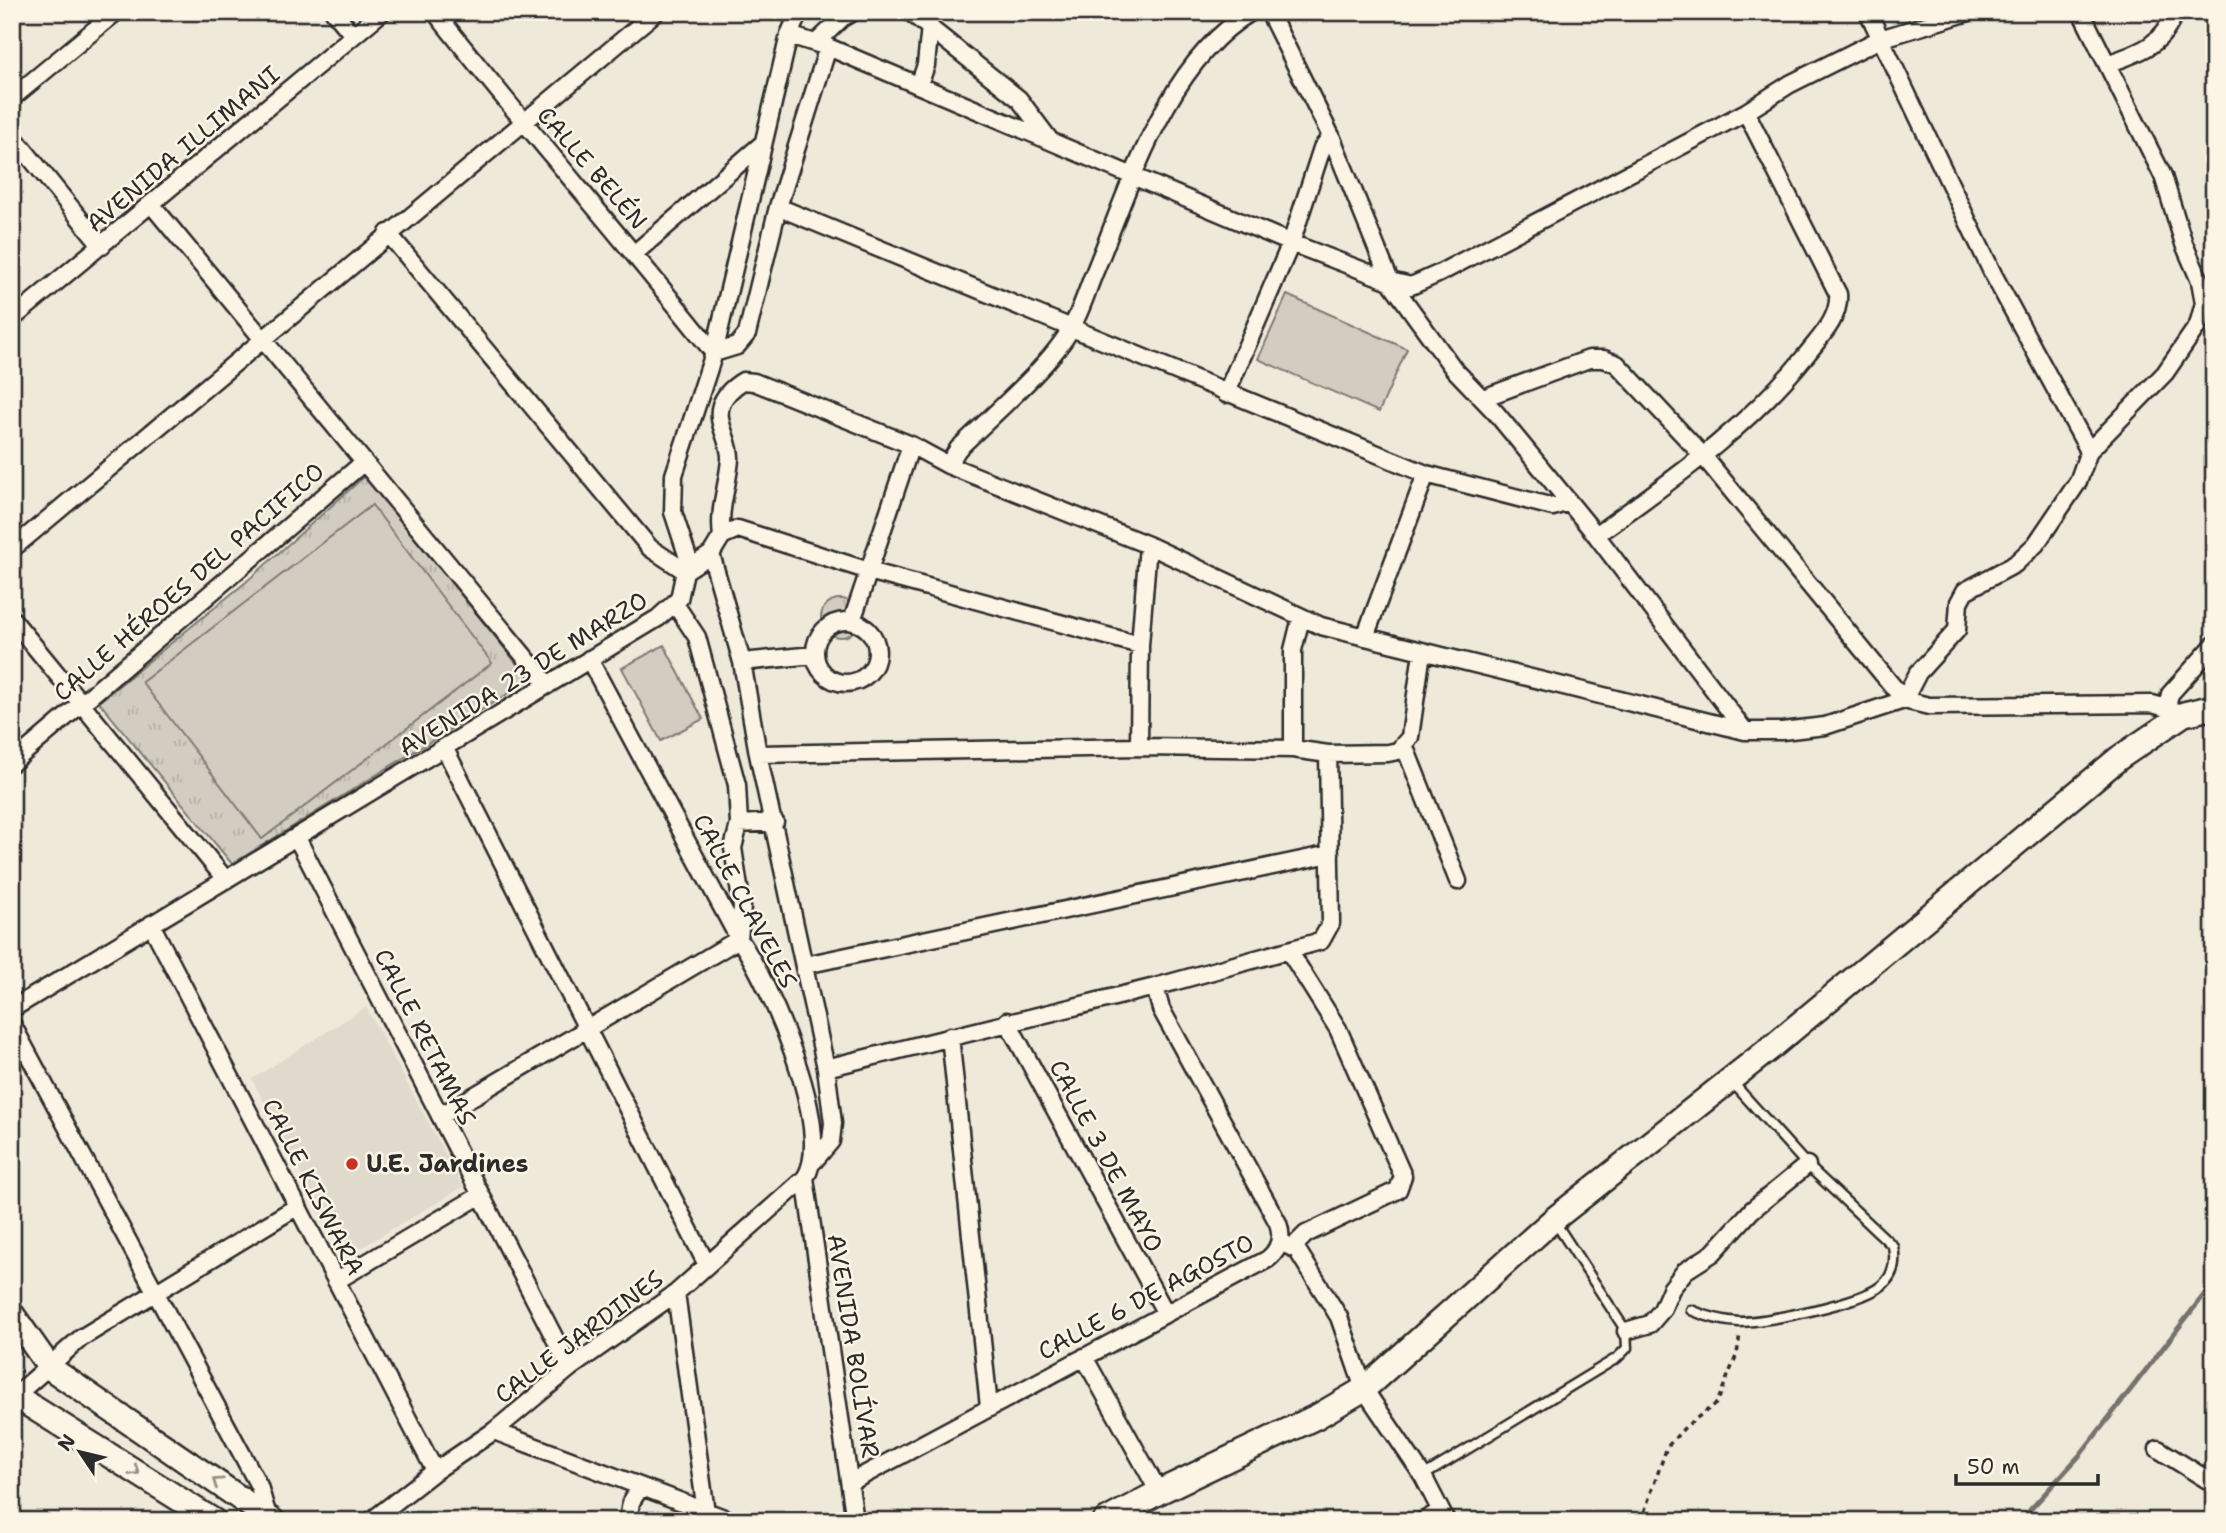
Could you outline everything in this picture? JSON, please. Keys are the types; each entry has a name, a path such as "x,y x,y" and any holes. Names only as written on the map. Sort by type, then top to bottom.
{"street":[{"path":"334,12 353,35"},
{"name":"AVENIDA ILLIMANI","path":"12,318 152,205 382,12"},
{"name":"CALLE BELÉN","path":"435,12 523,124 635,253 714,353"},
{"path":"12,549 656,12"},
{"path":"688,569 674,512 672,486 714,353 789,35 799,12"},
{"path":"714,353 737,346 747,334 822,45 842,18 853,12"},
{"path":"948,465 958,449 1058,348 1072,327 1134,176 1188,69 1222,33 1251,12"},
{"path":"1269,12 1331,136 1390,281 1453,368 1483,398 1596,535 1745,731"},
{"path":"1868,12 1993,274 2089,451"},
{"path":"789,35 822,45 919,85 1291,243 1410,286 1438,274 1746,112 1790,84 1880,39 1969,12"},
{"path":"1904,700 1918,673 1957,630 1959,602 1965,591 1976,582 2015,564 2036,544 2078,482 2089,451 2165,373 2197,325 2204,303 2200,281 2184,244 2163,176 2081,12"},
{"path":"2106,64 2147,51 2169,29 2175,12"},
{"path":"12,97 112,14"},
{"path":"919,85 926,65 922,18"},
{"path":"922,18 1019,99 1050,141"},
{"path":"1596,535 1704,457 1775,393 1822,335 1839,306 1838,294 1746,112"},
{"path":"12,135 102,246"},
{"path":"1226,394 1291,243 1322,148 1331,136"},
{"path":"635,253 762,144"},
{"path":"152,205 548,685"},
{"path":"778,207 1072,327 1226,394 1426,474 1553,507 1569,502"},
{"path":"388,233 650,548 688,569"},
{"path":"1483,398 1589,359 1604,359 1617,364 1704,457 1904,700"},
{"path":"722,536 719,516 730,458 720,420 720,407 730,390 743,381 754,382 911,445 948,465 1148,545 1301,618 1422,652 1745,731 1782,731 1825,726 1904,700 1929,706 2152,704 2176,711 2214,708"},
{"path":"852,621 911,445"},
{"name":"CALLE HÉROES DEL PACIFICO","path":"12,763 364,462"},
{"path":"1365,637 1426,474"},
{"path":"688,569 711,554 722,536 738,529 869,571 1140,645"},
{"path":"1139,747 1140,645 1148,545"},
{"path":"711,554 742,662 758,754 775,822 826,1068 833,1123 831,1140 814,1161"},
{"name":"AVENIDA 23 DE MARZO","path":"12,1009 658,618 675,604 688,569"},
{"path":"440,1116 586,1027 740,939 742,907 733,848 739,824 737,785 711,697 697,637 675,604"},
{"path":"1293,749 1293,650 1301,618"},
{"path":"12,619 226,880"},
{"path":"842,620 852,621 869,631 875,640 876,661 871,671 853,683 831,681 823,674 814,655 818,636 824,628 842,620"},
{"path":"2176,711 2170,694 2214,646"},
{"path":"758,754 1139,747 1293,749 1328,754 1398,751 1410,737 1422,652"},
{"path":"742,662 814,655"},
{"name":"CALLE CLAVELES","path":"589,659 756,964 792,1050 813,1129 814,1161 806,1178"},
{"path":"1105,1521 1159,1492 1318,1416 1364,1389 1553,1220 1731,1080 2176,711"},
{"path":"1404,745 1458,881"},
{"path":"445,749 706,1263"},
{"path":"826,1068 1155,986 1321,941 1329,930 1328,754"},
{"path":"739,824 775,822"},
{"name":"CALLE RETAMAS","path":"297,838 570,1368"},
{"path":"805,965 1330,854"},
{"name":"CALLE KISWARA","path":"151,925 435,1471"},
{"path":"1289,951 1338,1029 1403,1176 1398,1190 1286,1245 1339,1317 1364,1389 1423,1476 1443,1516 1423,1521"},
{"name":"CALLE 6 DE AGOSTO","path":"851,1482 1164,1312 1268,1259 1286,1245 1278,1223 1161,1009 1155,986"},
{"name":"CALLE 3 DE MAYO","path":"1007,1021 1164,1312"},
{"path":"12,1024 259,1486 268,1517"},
{"path":"950,1036 989,1407"},
{"path":"1626,1331 1650,1324 1662,1310 1671,1289 1685,1272 1713,1253 1752,1210 1807,1165"},
{"name":"CALLE JARDINES","path":"371,1521 435,1471 494,1431 570,1368 676,1293 706,1263 806,1178"},
{"name":"AVENIDA BOLÍVAR","path":"806,1178 855,1521"},
{"path":"336,1281 481,1195"},
{"path":"214,1521 13,1396 50,1368 81,1338 298,1206"},
{"path":"676,1293 706,1512"},
{"path":"12,1314 50,1368 268,1517"},
{"path":"1084,1357 1159,1492"},
{"path":"494,1431 732,1521"},
{"path":"2158,1449 2214,1484"},
{"path":"628,1521 631,1502 640,1488"},
{"path":"12,1515 16,1521"}],"lane":[{"path":"1691,1310 1706,1316 1738,1322 1802,1314 1867,1293 1882,1285 1892,1271 1893,1246 1807,1165 1731,1080"},
{"path":"1423,1476 1623,1354 1628,1341 1626,1331 1553,1220"}],"path":[{"path":"1641,1521 1667,1447 1686,1426 1717,1403 1737,1354 1738,1322"}],"shaded area":[{"path":"366,1007 463,1187 344,1258 252,1079"}],"green space":[{"path":"1287,295 1407,349 1379,412 1258,359"},
{"path":"365,476 530,680 232,864 99,702 246,582"},
{"path":"372,505 492,663 262,839 142,682"},
{"path":"840,599 854,604 859,618 854,632 840,637 826,632 821,618 826,604"},
{"path":"664,645 703,719 661,741 622,668"}],"waterway":[{"path":"2020,1521 2080,1455 2214,1282"}],"place":[{"name":"U.E. Jardines","path":"352,1164"}]}
